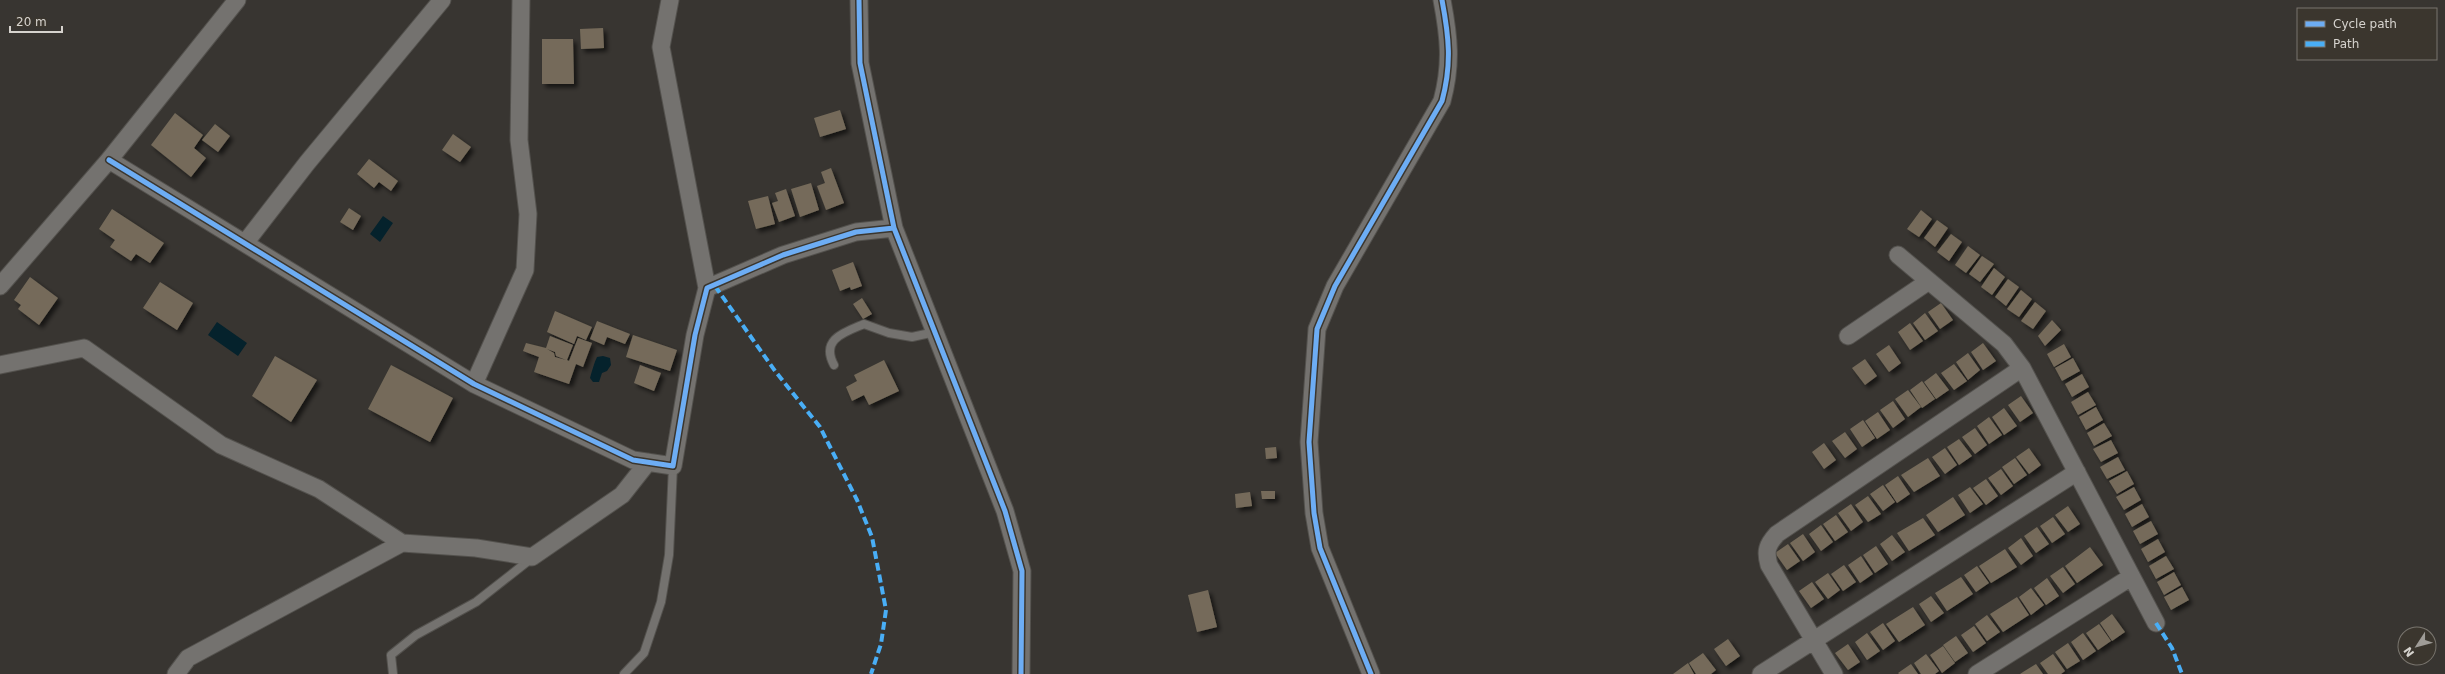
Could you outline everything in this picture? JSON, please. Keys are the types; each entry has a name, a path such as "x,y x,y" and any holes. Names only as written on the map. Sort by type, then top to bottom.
{"street":[{"path":"0,286 109,160 237,0"},
{"path":"245,243 307,163 442,0"},
{"path":"474,384 525,270 528,214 519,140 521,0"},
{"path":"109,160 474,384 633,460 673,466 695,335 707,288 661,47 670,0"},
{"path":"859,0 860,63 894,228 1005,511 1022,571 1020,674"},
{"path":"1371,674 1319,541 1309,442 1317,329 1335,286 1442,101 1449,75 1449,36 1442,0"},
{"path":"707,288 798,250 856,232 894,228"},
{"path":"1898,255 2004,344 2022,368 2156,623"},
{"path":"1848,336 1929,281"},
{"path":"0,365 84,348 221,445 319,489 402,543 476,548 532,557 622,495 648,462"},
{"path":"1834,674 1812,640 1769,565 1766,554 1767,544 1777,534 2022,368"},
{"path":"1761,674 2077,472"},
{"path":"176,674 188,658 402,543"},
{"path":"1977,674 2131,577"}],"lane":[{"path":"834,365 830,357 830,346 836,337 864,324 889,333 912,337 936,332"},
{"path":"624,674 644,653 661,602 669,555 673,466"},
{"path":"393,674 391,655 416,635 476,602 532,557"}],"water":[{"path":"383,216 393,223 380,242 370,234"},
{"path":"217,322 247,343 238,356 208,335"},
{"path":"603,356 610,358 611,365 607,371 602,373 599,382 593,382 590,378 595,362 597,357"}],"building":[{"path":"603,28 604,48 581,49 580,29"},
{"path":"542,39 573,39 574,84 542,84"},
{"path":"840,110 846,129 820,137 814,118"},
{"path":"175,113 203,135 194,148 206,158 191,177 151,145"},
{"path":"215,124 230,136 218,152 202,140"},
{"path":"453,134 471,147 460,162 442,150"},
{"path":"369,159 398,181 391,191 379,182 374,188 357,174"},
{"path":"831,168 844,203 826,210 817,186 825,183 821,172"},
{"path":"811,183 819,210 800,217 791,189"},
{"path":"786,189 795,216 779,222 772,203 778,201 775,193"},
{"path":"768,196 775,224 756,229 748,201"},
{"path":"349,208 361,216 353,230 340,222"},
{"path":"112,209 164,243 150,263 136,254 131,261 110,247 115,240 99,229"},
{"path":"1921,210 1932,219 1919,237 1907,229"},
{"path":"1937,220 1948,228 1935,247 1924,238"},
{"path":"1951,234 1962,242 1949,261 1937,252"},
{"path":"1968,246 1980,255 1966,273 1955,265"},
{"path":"1982,256 1994,264 1980,282 1969,274"},
{"path":"853,262 862,286 851,290 850,287 840,291 832,270"},
{"path":"1994,268 2005,277 1992,295 1981,287"},
{"path":"30,277 58,298 39,325 18,309 21,305 14,300"},
{"path":"2008,279 2019,287 2006,306 1995,297"},
{"path":"160,282 193,303 177,330 143,308"},
{"path":"2021,290 2032,299 2019,317 2007,309"},
{"path":"862,298 872,314 863,319 853,304"},
{"path":"2035,302 2046,311 2033,329 2021,321"},
{"path":"1941,303 1953,320 1940,329 1928,312"},
{"path":"555,311 592,327 586,340 577,336 574,344 547,332"},
{"path":"1925,313 1938,331 1925,340 1913,323"},
{"path":"2052,320 2061,330 2045,346 2038,336"},
{"path":"597,321 630,334 625,344 607,337 604,345 590,339"},
{"path":"1910,323 1923,341 1910,350 1898,332"},
{"path":"633,335 677,350 670,371 626,357"},
{"path":"550,336 573,345 567,360 569,361 578,338 592,343 583,367 576,364 569,384 534,372 539,357 523,351 526,343 546,348","holes":["547,349 555,352 556,356 566,360 555,357 554,353"]},
{"path":"1983,343 1996,361 1983,370 1971,352"},
{"path":"2064,344 2071,357 2054,367 2047,354"},
{"path":"1889,345 1901,363 1889,372 1876,354"},
{"path":"1968,353 1980,370 1968,380 1956,362"},
{"path":"275,356 317,380 291,422 252,396"},
{"path":"2073,358 2080,371 2062,381 2055,368"},
{"path":"1865,359 1877,376 1865,385 1852,368"},
{"path":"884,360 899,391 869,405 864,395 852,401 846,387 857,381 854,375"},
{"path":"1954,364 1967,381 1954,390 1941,373"},
{"path":"391,365 453,398 430,442 368,409"},
{"path":"640,365 661,373 654,391 634,383"},
{"path":"1936,373 1949,390 1936,399 1924,382"},
{"path":"2082,374 2089,387 2072,397 2065,384"},
{"path":"1922,381 1935,399 1922,408 1910,390"},
{"path":"1908,390 1921,407 1908,417 1895,399"},
{"path":"2088,392 2096,405 2078,415 2071,402"},
{"path":"2021,396 2033,413 2020,422 2008,405"},
{"path":"1893,401 1905,419 1893,428 1880,410"},
{"path":"2096,407 2103,420 2086,430 2079,417"},
{"path":"2004,408 2017,426 2004,435 1992,417"},
{"path":"1878,412 1890,430 1877,439 1865,421"},
{"path":"1989,417 2002,435 1989,444 1977,426"},
{"path":"1863,420 1875,438 1862,447 1850,429"},
{"path":"2104,423 2112,436 2094,446 2087,433"},
{"path":"1975,428 1987,445 1975,454 1962,437"},
{"path":"1845,432 1857,449 1845,458 1832,441"},
{"path":"1959,439 1972,456 1959,465 1947,447"},
{"path":"2111,440 2118,453 2101,462 2093,449"},
{"path":"1824,443 1836,460 1824,469 1812,452"},
{"path":"1276,447 1277,458 1266,459 1265,448"},
{"path":"1945,448 1957,465 1945,474 1932,457"},
{"path":"2029,448 2041,465 2029,474 2016,457"},
{"path":"2118,457 2125,470 2107,479 2100,467"},
{"path":"1928,458 1940,476 1914,492 1901,475"},
{"path":"2015,458 2027,475 2014,484 2002,467"},
{"path":"2001,469 2013,486 2001,495 1988,478"},
{"path":"2127,471 2134,484 2117,494 2109,481"},
{"path":"1898,476 1910,494 1897,503 1885,485"},
{"path":"1986,479 1998,496 1986,505 1973,488"},
{"path":"1883,485 1895,502 1883,511 1870,494"},
{"path":"1970,487 1983,504 1970,513 1958,495"},
{"path":"2134,487 2141,500 2124,510 2116,497"},
{"path":"1261,491 1275,491 1275,499 1262,499"},
{"path":"1250,492 1252,506 1236,508 1235,494"},
{"path":"1868,496 1881,514 1868,522 1855,505"},
{"path":"1953,497 1965,515 1938,532 1926,515"},
{"path":"1851,504 1863,522 1851,531 1838,513"},
{"path":"2142,504 2149,517 2132,527 2125,514"},
{"path":"2068,506 2080,524 2068,532 2055,515"},
{"path":"1836,515 1848,532 1835,541 1823,524"},
{"path":"2053,517 2065,534 2052,543 2040,526"},
{"path":"1923,518 1935,535 1909,551 1897,533"},
{"path":"2151,521 2158,534 2140,544 2133,531"},
{"path":"1821,525 1833,542 1821,551 1809,534"},
{"path":"2037,527 2049,544 2036,553 2024,536"},
{"path":"1803,534 1815,552 1803,561 1790,543"},
{"path":"1892,535 1905,552 1892,561 1880,544"},
{"path":"2021,538 2033,556 2021,565 2008,548"},
{"path":"2158,539 2165,552 2148,562 2141,549"},
{"path":"1788,544 1800,561 1787,570 1775,553"},
{"path":"1876,546 1888,564 1875,573 1863,555"},
{"path":"2090,547 2103,565 2077,583 2065,566"},
{"path":"2005,549 2017,567 1991,583 1979,566"},
{"path":"1861,556 1873,574 1860,583 1848,565"},
{"path":"2166,556 2174,569 2156,579 2149,566"},
{"path":"1844,565 1856,582 1843,591 1831,574"},
{"path":"1977,566 1989,583 1976,592 1964,575"},
{"path":"2063,567 2075,584 2063,593 2050,576"},
{"path":"2174,572 2181,585 2164,595 2157,582"},
{"path":"1828,573 1840,590 1828,599 1815,582"},
{"path":"1961,577 1973,594 1947,611 1935,593"},
{"path":"2047,578 2059,596 2046,605 2034,588"},
{"path":"1812,582 1824,599 1811,608 1799,591"},
{"path":"2182,587 2189,600 2171,610 2164,597"},
{"path":"2031,588 2044,605 2031,615 2019,597"},
{"path":"1208,590 1217,627 1197,632 1188,595"},
{"path":"1931,596 1944,613 1931,622 1919,604"},
{"path":"2017,597 2029,615 2003,632 1990,614"},
{"path":"1913,607 1925,625 1899,642 1886,624"},
{"path":"2112,614 2125,632 2112,641 2100,623"},
{"path":"1987,615 2000,632 1987,641 1975,624"},
{"path":"1883,623 1895,641 1883,650 1870,632"},
{"path":"2099,624 2111,641 2098,650 2086,633"},
{"path":"1974,626 1986,643 1973,652 1961,635"},
{"path":"1867,633 1880,651 1867,660 1855,642"},
{"path":"2083,633 2096,651 2083,660 2071,642"},
{"path":"1956,636 1968,653 1955,662 1943,645"},
{"path":"1728,639 1740,656 1726,666 1714,649"},
{"path":"2068,643 2080,661 2067,669 2055,652"},
{"path":"1848,644 1860,662 1848,670 1835,653"},
{"path":"1943,646 1955,663 1942,673 1930,655"},
{"path":"1703,653 1716,670 1711,674 1696,674 1689,663"},
{"path":"1926,654 1939,671 1935,674 1921,674 1914,663"},
{"path":"2053,654 2065,671 2061,674 2048,674 2040,663"},
{"path":"1688,663 1694,674 1673,674"},
{"path":"1911,664 1918,674 1898,673"},
{"path":"2036,664 2043,674 2020,674 2023,672"}],"marked path":[{"path":"715,286 775,371 820,427 857,500 872,537 886,610 881,644 871,674"},
{"path":"2156,623 2172,648 2182,674"}],"cycle path":[{"path":"859,0 860,63 894,228 1005,511 1022,571 1021,674"},
{"path":"1371,674 1320,548 1314,513 1309,442 1317,329 1335,286 1442,101 1448,63 1448,38 1442,0"},
{"path":"109,160 474,384 633,460 673,466 695,335 707,288 783,255 856,232 894,228"}]}
